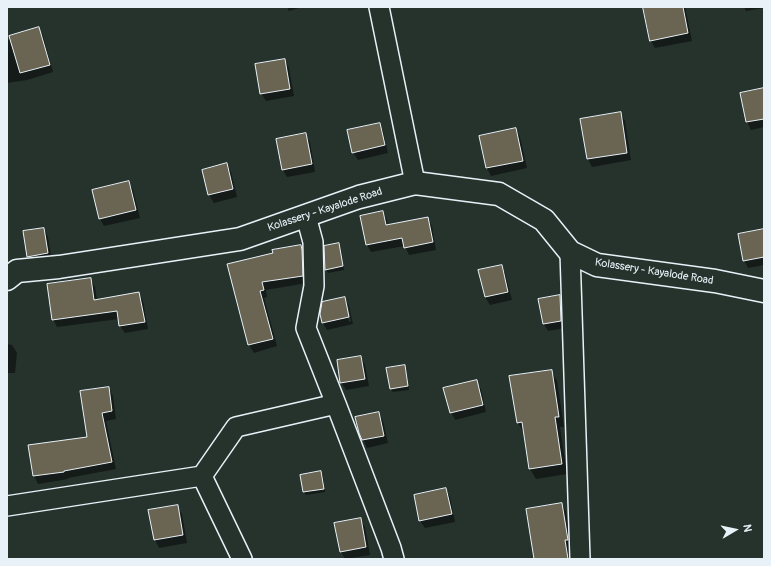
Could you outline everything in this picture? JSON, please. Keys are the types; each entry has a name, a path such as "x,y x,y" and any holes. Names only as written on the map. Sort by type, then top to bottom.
{"main road":[{"name":"Kolassery - Kayalode Road","path":"7,279 17,271 59,267 240,239 359,197 415,182 499,194 544,220 570,252 597,265 715,281 764,291"}],"street":[{"path":"379,7 415,182"},
{"path":"306,216 313,242 314,286 306,328 394,559"},
{"path":"570,252 580,559"},
{"path":"7,506 202,476 236,427 336,404"},
{"path":"202,476 242,559"}],"building":[{"path":"643,7 683,7 688,33 650,41"},
{"path":"39,27 50,65 20,73 9,36"},
{"path":"285,59 290,89 260,94 255,64"},
{"path":"764,88 764,119 746,122 740,93"},
{"path":"621,112 627,153 587,159 580,119"},
{"path":"380,123 385,145 352,153 347,130"},
{"path":"516,128 523,161 486,168 479,136"},
{"path":"306,133 312,164 282,170 276,139"},
{"path":"227,163 233,189 208,195 202,170"},
{"path":"129,181 136,210 99,219 92,190"},
{"path":"383,211 386,225 428,217 433,242 404,248 402,238 366,245 360,216"},
{"path":"44,228 48,253 27,257 23,231"},
{"path":"764,229 764,257 743,261 738,234"},
{"path":"339,243 343,266 325,270 324,246"},
{"path":"301,245 303,276 262,282 264,290 260,291 273,339 248,345 227,264 273,253 272,250"},
{"path":"502,265 508,292 485,297 478,270"},
{"path":"91,278 94,300 139,292 145,322 119,326 117,311 52,320 47,284"},
{"path":"560,295 561,321 543,324 538,299"},
{"path":"345,297 349,317 322,323 320,314 322,302"},
{"path":"361,356 365,379 340,383 337,360"},
{"path":"405,365 408,386 390,389 386,368"},
{"path":"552,370 559,417 555,417 562,464 529,469 522,422 517,423 509,376"},
{"path":"477,380 483,405 450,413 443,388"},
{"path":"109,387 112,411 102,413 112,462 64,472 33,476 28,445 87,437 80,391"},
{"path":"379,412 384,436 362,440 355,417"},
{"path":"321,471 324,489 303,492 300,475"},
{"path":"446,488 452,514 419,521 414,495"},
{"path":"562,503 568,540 565,540 568,559 534,559 526,509"},
{"path":"178,505 183,535 154,540 148,510"},
{"path":"361,518 366,547 340,552 334,523"}]}
